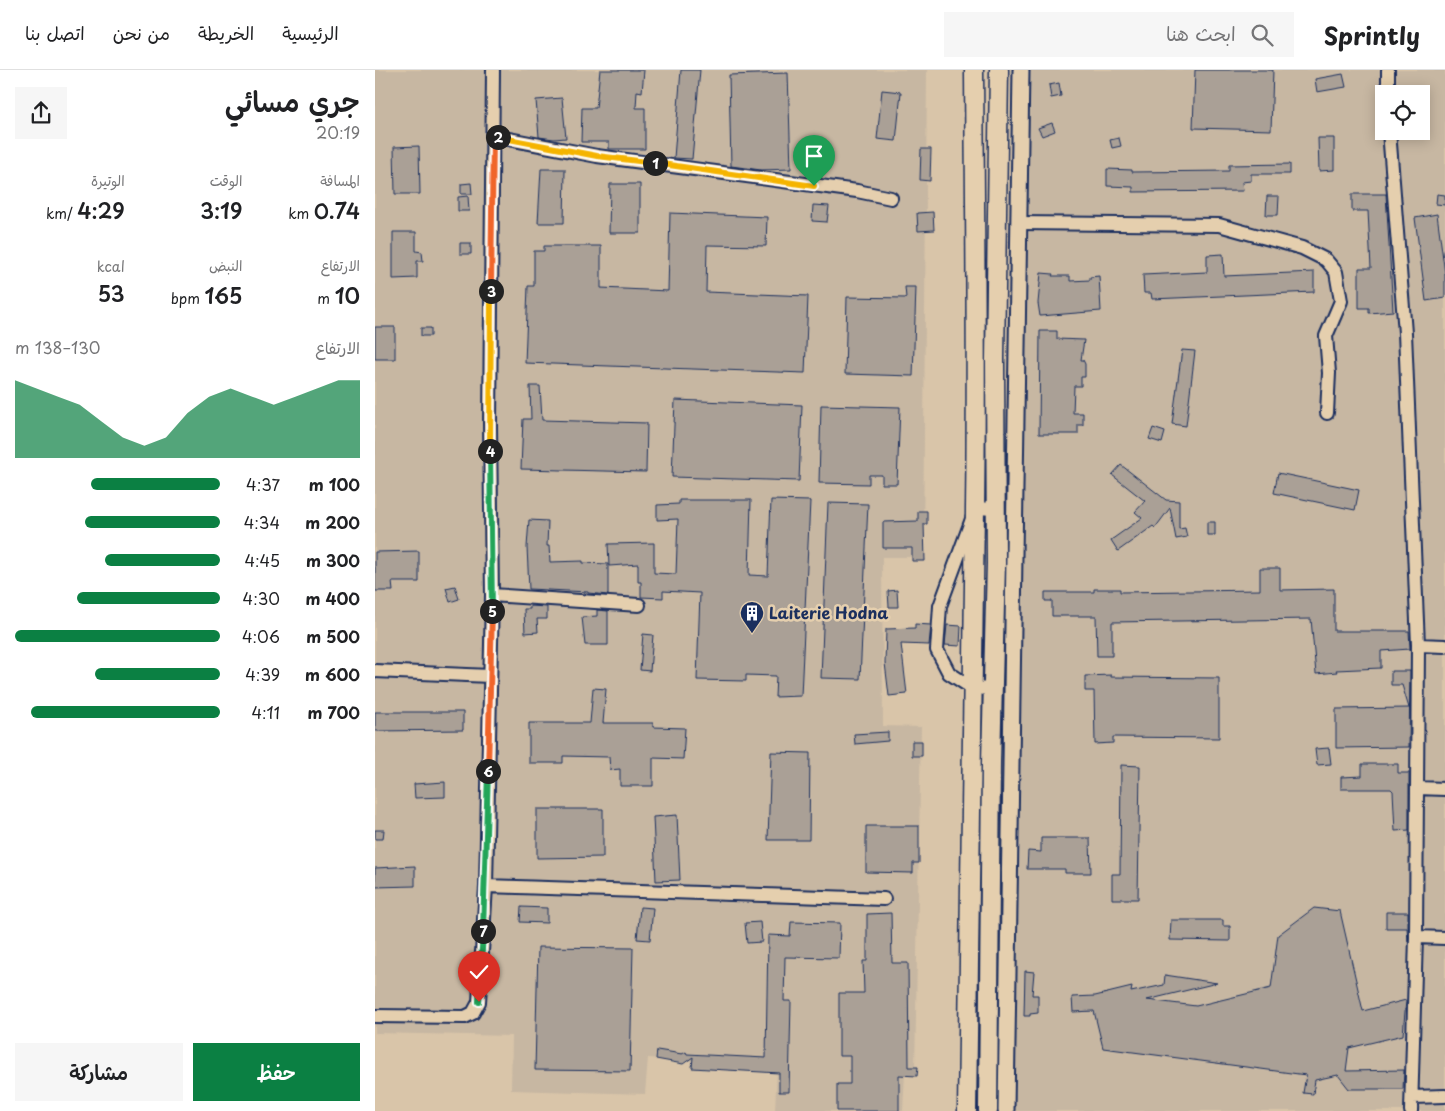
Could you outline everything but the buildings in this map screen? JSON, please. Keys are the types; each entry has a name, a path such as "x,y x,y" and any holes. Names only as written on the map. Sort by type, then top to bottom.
{"highway":[{"path":"967,1111 977,293 975,70"},
{"path":"989,1111 999,70"}],"main road":[{"path":"1006,1111 1021,70"}],"street":[{"path":"375,1016 460,1018 473,1013 479,1002 486,886 492,595 490,424 493,70"},
{"path":"1388,70 1388,85"},
{"path":"493,136 597,156 857,191 891,198"},
{"path":"1390,140 1405,333 1418,645 1416,937 1411,1111"},
{"path":"1018,223 1219,225 1302,248 1326,260 1336,272 1341,300 1326,336 1329,373 1327,413"},
{"path":"994,689 972,688 949,673 937,650 940,606 975,508 995,509"},
{"path":"492,595 639,605"},
{"path":"1418,645 1445,646"},
{"path":"375,672 490,676"},
{"path":"1418,788 1445,789"},
{"path":"486,886 884,899"},
{"path":"1416,937 1445,938"},
{"path":"1411,1096 1445,1096"}],"shaded area":[{"path":"375,70 927,70 923,557 882,557 883,726 921,727 915,1072 905,1072 903,1111 775,1111 777,1067 648,1058 645,1094 511,1090 512,1036 375,1033"},
{"path":"1028,70 1445,70 1445,1111 1011,1111 1026,308"}],"place":[{"name":"Laiterie Hodna","path":"752,634"}],"route":[{"path":"479,1002 486,886 492,595 490,424 493,136 597,156 814,186"}]}
